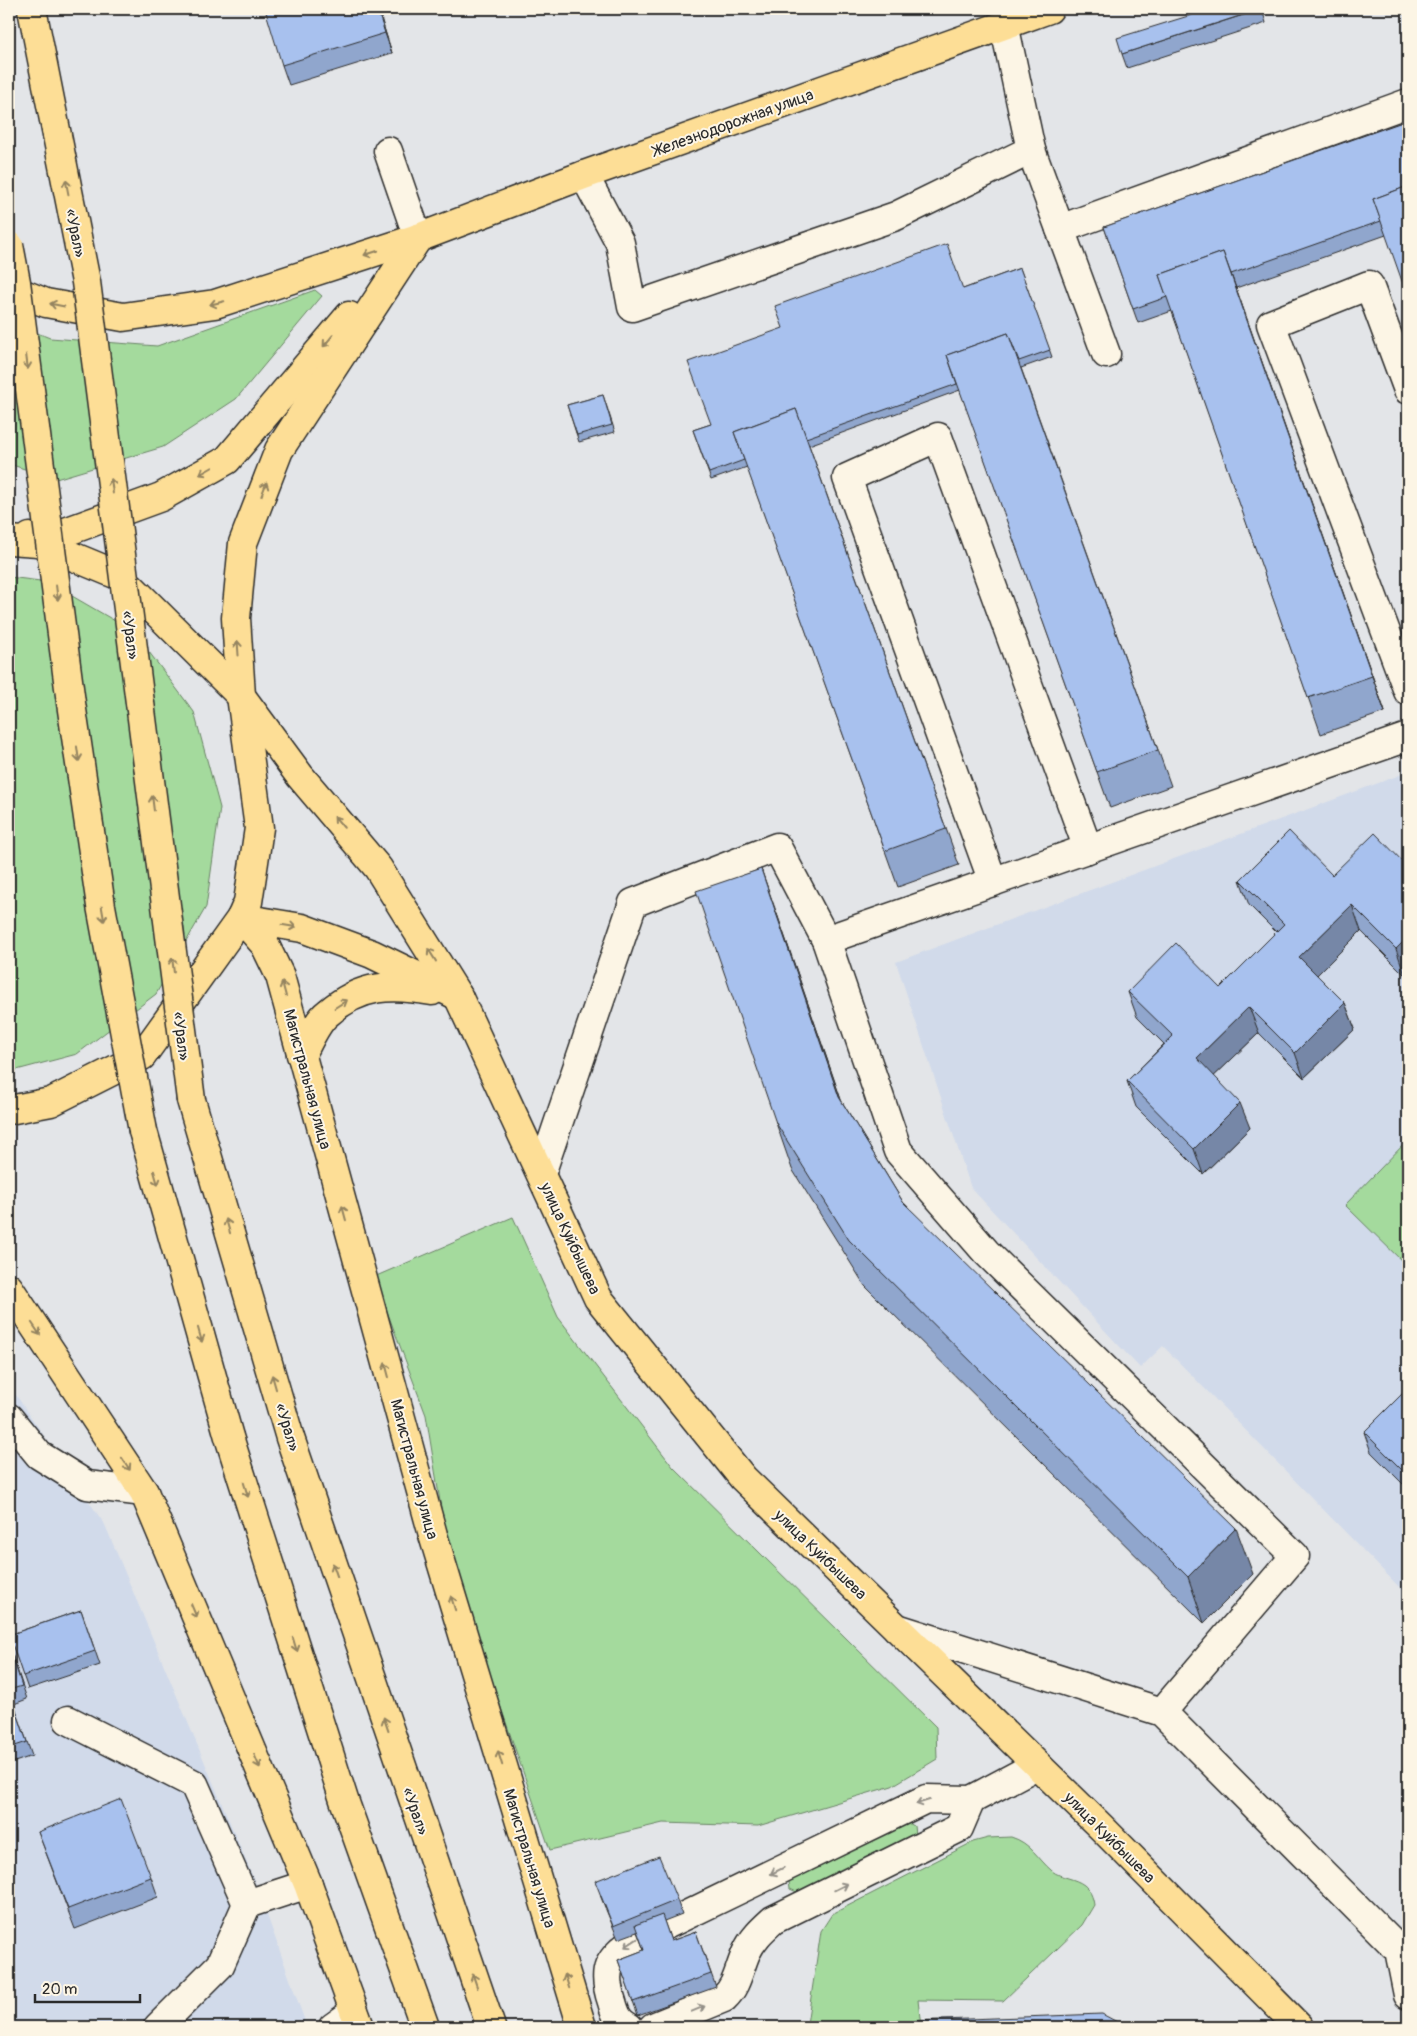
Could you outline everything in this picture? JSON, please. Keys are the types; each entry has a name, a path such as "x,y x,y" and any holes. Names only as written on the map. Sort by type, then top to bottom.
{"main road":[{"name":"«Урал»","path":"32,9 86,282 191,1100 290,1438 491,2027"},
{"name":"Железнодорожная улица","path":"9,288 46,303 123,317 215,304 418,238 584,175 1049,9"},
{"path":"9,540 38,542 161,497 227,460 418,238"},
{"path":"9,1110 51,1102 142,1056 241,918 248,902 260,828 241,696 236,618 243,543 279,450 418,238"},
{"path":"9,245 16,282 71,703 100,896 143,1131 229,1437 338,1782 425,2027"},
{"path":"9,524 38,542"},
{"name":"улица Куйбышева","path":"38,542 120,576 241,696 300,776 378,868 458,996 598,1298 743,1478 1037,1766 1298,2027"},
{"path":"241,918 302,928 372,954 458,996"},
{"name":"Магистральная улица","path":"241,918 266,945 280,976 433,1535 582,2027"},
{"path":"301,1055 326,1013 363,990 400,986 458,996"},
{"path":"9,1288 144,1492 308,1884 349,2022"}],"street":[{"path":"1004,24 1031,150 1106,354"},
{"path":"1060,228 1408,103"},
{"path":"584,175 620,243 632,306 896,216 1031,150"},
{"path":"388,151 418,238"},
{"path":"1408,390 1369,285 1271,324 1408,691"},
{"path":"993,882 847,478 938,437 1088,849"},
{"path":"826,940 1408,737"},
{"path":"541,1174 633,903 777,847 826,940 898,1151 986,1252 1295,1556 1162,1712"},
{"path":"9,1418 39,1455 88,1485 144,1492"},
{"path":"897,1628 1162,1712 1403,1946 1408,1995"},
{"path":"68,1720 194,1784 247,1904 220,1965 158,2027"},
{"path":"629,2027 616,2016 605,1984 613,1958 636,1940 926,1799 971,1800 1037,1766"},
{"path":"653,2027 724,1998 731,1991 747,1952 759,1932 773,1920 959,1828 971,1800"},
{"path":"247,1904 308,1884"}],"shaded area":[{"path":"1408,772 1408,1596 1163,1346 1140,1368 971,1188 896,962"},
{"path":"9,1385 105,1525 257,1887 307,2027 9,2027"}],"green space":[{"path":"315,290 322,296 236,399 163,447 56,479 9,464 9,322 50,338 157,346"},
{"path":"9,577 48,582 134,632 194,712 220,808 206,907 156,994 77,1054 9,1072"},
{"path":"1408,1140 1408,1267 1345,1205"},
{"path":"513,1217 558,1317 673,1467 936,1727 937,1759 892,1786 758,1826 663,1823 550,1850 470,1618 445,1532 426,1415 374,1277"},
{"path":"907,1822 914,1826 915,1835 799,1893 790,1889 789,1882 794,1877"},
{"path":"1011,1837 1029,1847 1052,1871 1084,1885 1091,1894 1094,1905 1082,1925 1003,2001 918,2000 921,2027 805,2027 821,1931 832,1914 973,1842 988,1838"}],"building":[{"path":"265,9 377,9 385,33 282,65"},
{"path":"1211,9 1261,9 1122,54 1117,38"},
{"path":"1408,120 1408,186 1373,199 1381,221 1231,274 1223,252 1159,275 1167,297 1133,309 1104,227"},
{"path":"1408,186 1408,298 1373,199"},
{"path":"947,244 963,289 1020,268 1050,350 1019,361 1008,333 947,355 957,384 806,438 796,409 734,432 744,460 709,473 693,430 711,424 688,362 783,328 775,306"},
{"path":"1223,252 1372,676 1308,698 1159,275"},
{"path":"1008,333 1158,750 1097,772 947,355"},
{"path":"603,395 612,425 577,435 567,405"},
{"path":"796,409 946,829 885,851 734,432"},
{"path":"1289,831 1332,875 1375,833 1408,867 1408,937 1396,949 1352,905 1299,957 1345,1003 1295,1053 1249,1007 1197,1058 1240,1103 1194,1149 1127,1081 1173,1036 1128,992 1176,943 1220,988 1284,924 1240,880"},
{"path":"761,869 839,1097 903,1202 1236,1528 1188,1577 849,1240 776,1123 696,891"},
{"path":"1408,1388 1408,1476 1364,1432"},
{"path":"81,1610 95,1651 23,1676 9,1635"},
{"path":"9,1646 22,1686 9,1690"},
{"path":"9,1690 27,1742 9,1748"},
{"path":"121,1799 151,1877 68,1909 38,1832"},
{"path":"659,1856 677,1900 613,1926 595,1881"},
{"path":"662,1915 671,1941 696,1932 711,1974 633,2002 618,1960 644,1950 635,1925"},
{"path":"1102,2014 1124,2027 918,2027 915,2021"}]}
